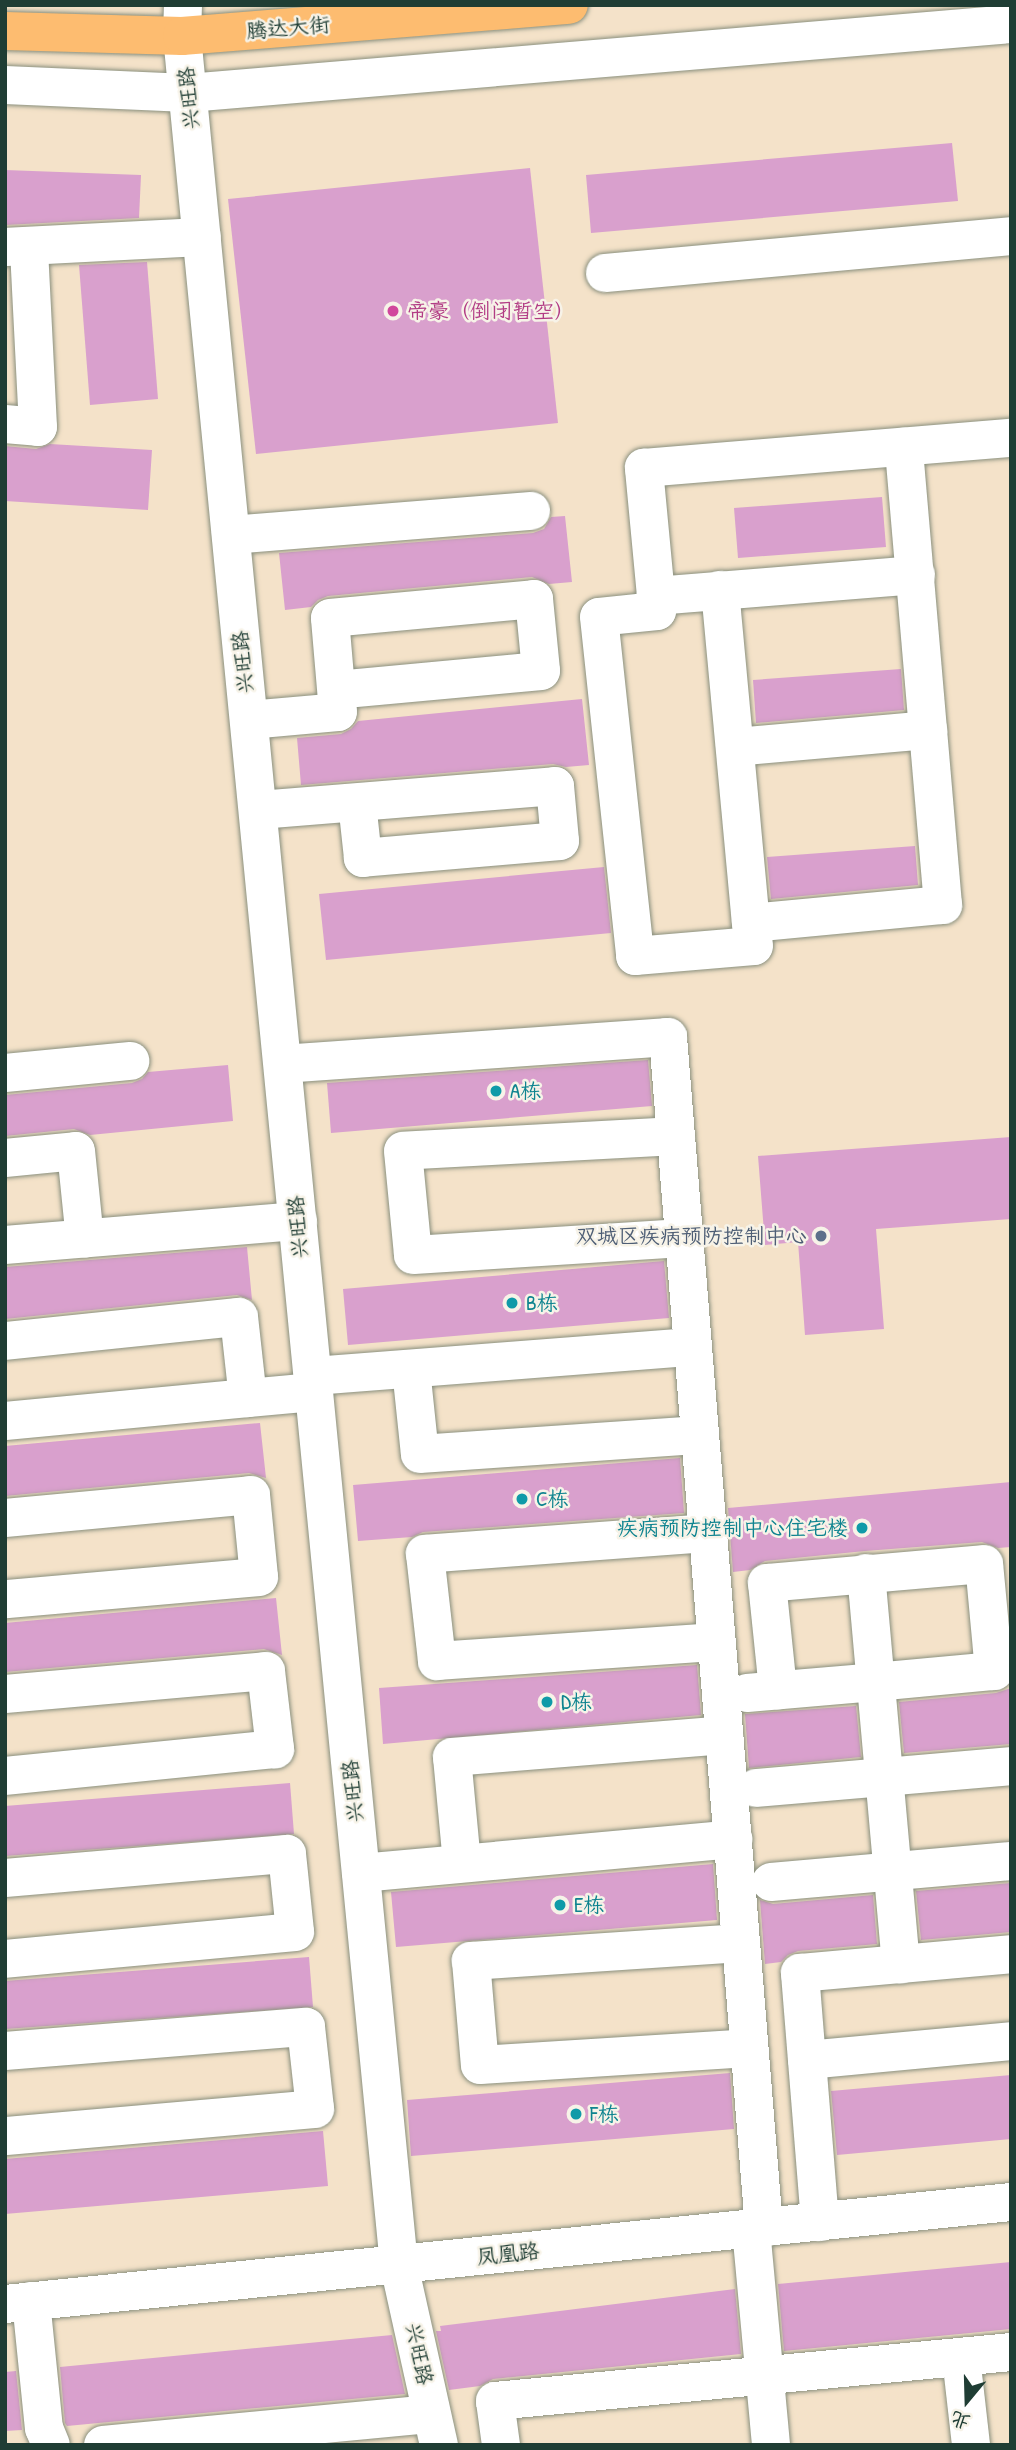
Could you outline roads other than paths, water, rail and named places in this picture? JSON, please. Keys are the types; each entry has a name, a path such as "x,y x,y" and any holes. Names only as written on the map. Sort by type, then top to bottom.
{"main road":[{"name":"腾达大街","path":"5,32 183,21 569,5"}],"street":[{"name":"兴旺路","path":"183,21 399,2265 435,2429"},
{"path":"5,85 188,93 1011,24"},
{"path":"606,273 1011,236"},
{"path":"5,424 38,426 17,247 202,237"},
{"path":"720,590 754,946 635,956 599,617 657,611 644,468 1011,438"},
{"path":"751,923 943,905 904,447"},
{"path":"231,535 531,512"},
{"path":"656,596 916,575"},
{"path":"249,720 338,712 330,618 534,598 541,671 337,690"},
{"path":"735,747 928,730"},
{"path":"259,810 555,786 560,841 363,858 357,803"},
{"path":"283,1064 668,1037 741,1943 771,2445"},
{"path":"5,1073 130,1061"},
{"path":"676,1136 403,1151 413,1255 683,1238"},
{"path":"5,1158 76,1151 85,1238"},
{"path":"5,1245 298,1221"},
{"path":"5,1341 239,1317 248,1398"},
{"path":"5,1421 248,1398 411,1368 692,1347"},
{"path":"411,1368 419,1454 699,1435"},
{"path":"5,1518 251,1495 260,1577 5,1599"},
{"path":"708,1533 425,1554 437,1661 716,1642"},
{"path":"997,1563 995,1671 762,1691 767,1583 997,1563"},
{"path":"866,1573 901,1964"},
{"path":"5,1694 266,1671 275,1749 5,1776"},
{"path":"462,1863 452,1757 724,1735"},
{"path":"756,1788 1011,1766"},
{"path":"361,1873 733,1839"},
{"path":"5,1878 287,1854 295,1932 5,1959"},
{"path":"771,1882 1011,1861"},
{"path":"741,1943 471,1961 480,2065 748,2048"},
{"path":"820,2222 800,1973 1011,1954"},
{"path":"5,2052 306,2027 315,2109 5,2136"},
{"path":"807,2060 1011,2041"},
{"name":"凤凰路","path":"18,2302 1011,2202"},
{"path":"18,2302 44,2428 51,2445"},
{"path":"501,2445 495,2401 1011,2353"},
{"path":"961,2357 971,2445"},
{"path":"103,2445 435,2429"}],"place":[{"name":"帝豪（倒闭暂空）","path":"393,311"},
{"name":"A栋","path":"496,1091"},
{"name":"双城区疾病预防控制中心","path":"821,1236"},
{"name":"B栋","path":"512,1303"},
{"name":"C栋","path":"522,1499"},
{"name":"疾病预防控制中心住宅楼","path":"862,1528"},
{"name":"D栋","path":"547,1702"},
{"name":"E栋","path":"560,1905"},
{"name":"F栋","path":"576,2114"}]}
